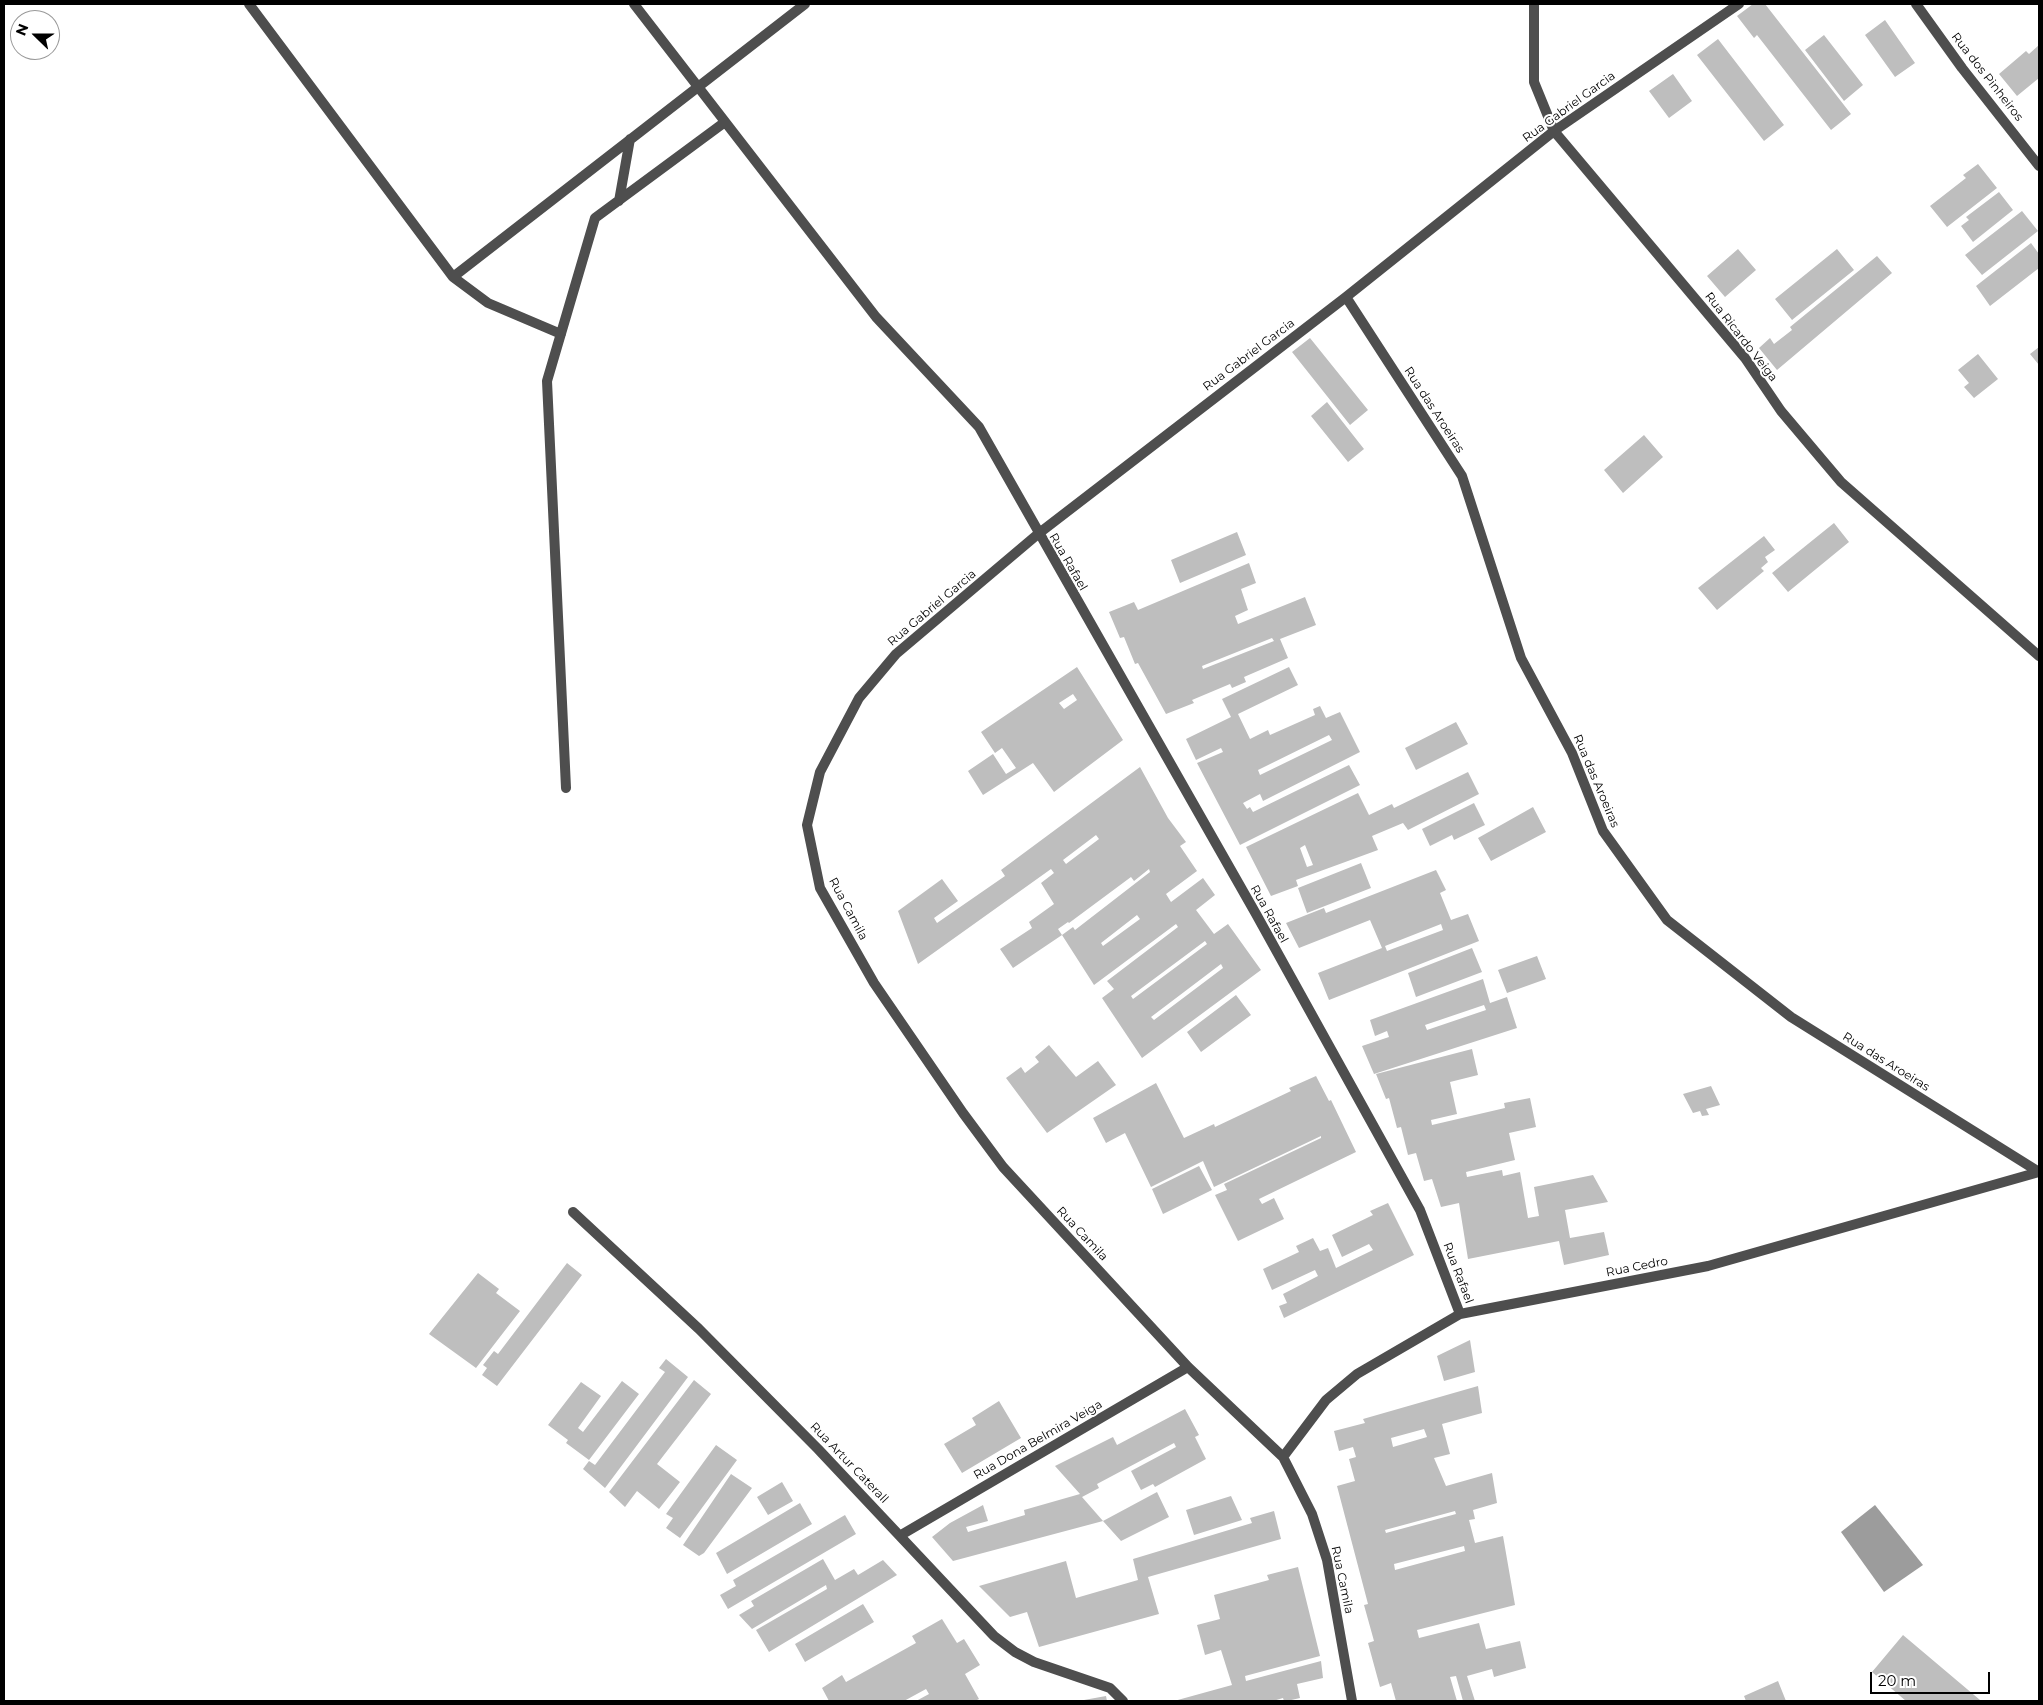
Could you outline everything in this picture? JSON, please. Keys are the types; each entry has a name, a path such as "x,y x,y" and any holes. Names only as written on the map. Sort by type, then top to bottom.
{"street":[{"path":"249,4 453,277 488,303 561,334"},
{"name":"Rua Rafael","path":"634,4 876,317 979,427 1038,534 1251,905 1420,1210 1460,1314"},
{"path":"453,277 805,4"},
{"name":"Rua Ricardo Veiga","path":"1534,4 1534,82 1554,131 1745,358 1781,411 1841,482 2039,656"},
{"name":"Rua Gabriel Garcia","path":"820,772 859,698 896,654 1038,534 1346,297 1554,131 1739,4"},
{"name":"Rua dos Pinheiros","path":"1916,4 1962,68 2039,166"},
{"path":"566,788 547,381 595,218 725,122"},
{"path":"619,201 630,140"},
{"name":"Rua das Aroeiras","path":"1346,297 1462,476 1521,658 1572,753 1603,831 1667,920 1791,1017 2039,1172"},
{"name":"Rua Camila","path":"820,772 807,825 820,888 874,983 963,1113 1003,1167 1188,1367 1283,1457 1312,1514 1327,1560 1352,1701"},
{"name":"Rua Cedro","path":"1283,1457 1326,1400 1357,1374 1460,1314 1708,1266 2039,1172"},
{"name":"Rua Artur Caterall","path":"573,1212 698,1329 901,1535 994,1636 1015,1652 1034,1662 1110,1688 1124,1701"},
{"name":"Rua Dona Belmira Veiga","path":"901,1535 1188,1367"}],"shaded area":[{"path":"1875,1505 1923,1565 1884,1592 1841,1532"}],"building":[{"path":"1753,4 1765,4 1851,114 1831,130 1757,35 1754,38 1737,16"},
{"path":"1885,20 1915,63 1895,77 1865,35"},
{"path":"1824,35 1863,85 1844,101 1805,50"},
{"path":"1718,39 1784,125 1764,141 1697,55"},
{"path":"2039,45 2039,78 2017,96 1999,74 2026,51 2029,54"},
{"path":"1673,74 1692,101 1669,118 1649,91"},
{"path":"1978,164 1997,188 1947,227 1930,206 1966,178 1963,175"},
{"path":"1999,192 2013,210 1973,242 1961,226 1969,220 1966,217"},
{"path":"2022,211 2038,231 1982,275 1965,255"},
{"path":"2031,243 2039,254 2039,268 1990,306 1976,286"},
{"path":"1738,249 1756,270 1725,297 1707,276"},
{"path":"1837,249 1854,270 1792,320 1775,299"},
{"path":"1877,256 1892,273 1777,370 1759,348 1770,338 1774,344 1792,330 1790,327"},
{"path":"1310,338 1368,410 1350,425 1292,352"},
{"path":"2039,347 2039,365 2030,354"},
{"path":"1978,354 1998,379 1974,398 1964,387 1969,383 1958,370"},
{"path":"1327,402 1364,449 1348,462 1311,416"},
{"path":"1644,435 1663,457 1623,493 1604,470"},
{"path":"1834,523 1849,542 1788,592 1772,573"},
{"path":"1237,532 1246,555 1180,583 1171,560"},
{"path":"1764,536 1775,550 1765,557 1768,562 1761,568 1764,571 1717,610 1698,588"},
{"path":"1249,563 1256,583 1241,589 1248,610 1235,616 1238,624 1305,597 1316,625 1280,639 1288,658 1244,677 1246,682 1232,688 1230,684 1192,700 1194,703 1166,714 1138,663 1135,664 1124,637 1120,638 1109,612 1134,602 1138,610","holes":["1272,638 1274,641 1203,669 1202,666"]},
{"path":"1077,667 1123,740 1054,792 1033,763 983,795 968,771 993,754 1006,774 1016,768 1002,748 995,753 981,732","holes":["1073,694 1077,700 1064,709 1059,703"]},
{"path":"1289,667 1298,685 1238,714 1250,739 1268,730 1270,735 1315,715 1313,709 1320,706 1326,718 1340,712 1360,752 1263,801 1260,794 1243,803 1247,809 1250,807 1253,812 1349,765 1360,785 1240,845 1197,763 1223,752 1221,748 1196,760 1186,739 1231,717 1222,699","holes":["1329,735 1332,740 1260,775 1258,770"]},
{"path":"1456,722 1468,744 1416,770 1405,748"},
{"path":"1140,767 1168,818 1186,842 1180,846 1197,871 1166,894 1171,902 1203,878 1215,895 1196,910 1214,934 1228,924 1261,970 1142,1058 1102,998 1114,989 1107,981 1178,927 1176,924 1094,985 1062,935 1013,968 1000,949 1032,928 1029,922 1054,904 1041,883 1054,873 1051,869 918,964 898,911 942,879 958,901 934,918 937,923 1005,876 1001,870","holes":["1096,835 1099,839 1066,864 1063,860","1149,869 1150,872 1075,930 1073,927 1062,935 1058,929 1131,877 1134,881","1137,915 1140,919 1103,946 1101,943","1205,941 1207,944 1133,999 1131,996","1221,964 1223,968 1154,1020 1151,1017"]},
{"path":"1468,772 1479,794 1408,830 1403,823 1372,836 1378,850 1296,880 1298,886 1271,896 1246,847 1358,793 1369,815 1392,804 1394,808","holes":["1305,845 1313,865 1307,867 1300,848"]},
{"path":"1474,803 1485,825 1454,840 1452,835 1430,846 1422,829"},
{"path":"1533,807 1546,832 1491,861 1478,838"},
{"path":"1361,863 1371,888 1307,913 1298,888"},
{"path":"1436,870 1446,890 1440,893 1451,920 1468,914 1479,941 1329,1000 1318,973 1382,948 1370,920 1299,948 1286,923 1324,908 1326,913","holes":["1441,924 1443,930 1387,951 1385,946"]},
{"path":"1472,948 1482,972 1416,997 1408,973"},
{"path":"1537,956 1546,979 1507,993 1498,970"},
{"path":"1483,979 1490,1003 1507,997 1517,1028 1374,1074 1362,1046 1389,1037 1387,1031 1375,1036 1370,1020","holes":["1484,1005 1486,1010 1427,1030 1425,1025"]},
{"path":"1236,995 1251,1015 1201,1052 1187,1032"},
{"path":"1049,1045 1076,1077 1098,1061 1116,1085 1047,1133 1006,1078 1021,1067 1025,1073 1039,1062 1035,1057"},
{"path":"1472,1049 1478,1075 1450,1082 1457,1114 1431,1120 1432,1125 1505,1108 1504,1103 1530,1098 1536,1127 1509,1133 1515,1160 1466,1172 1467,1177 1502,1170 1503,1176 1520,1172 1528,1218 1539,1216 1534,1187 1593,1175 1608,1202 1565,1210 1570,1238 1604,1232 1609,1255 1564,1265 1559,1241 1468,1259 1459,1203 1441,1207 1432,1179 1424,1181 1416,1153 1408,1155 1401,1127 1397,1128 1389,1098 1386,1099 1376,1074"},
{"path":"1316,1076 1329,1101 1331,1100 1356,1152 1259,1199 1262,1204 1274,1198 1284,1219 1238,1241 1215,1195 1227,1190 1224,1184 1321,1138 1321,1136 1214,1187 1203,1161 1151,1187 1125,1133 1106,1143 1093,1118 1156,1083 1184,1138 1214,1124 1215,1127 1291,1091 1289,1088"},
{"path":"1711,1086 1720,1105 1706,1109 1709,1115 1702,1116 1700,1111 1693,1113 1683,1094"},
{"path":"1199,1166 1212,1190 1163,1214 1152,1189"},
{"path":"1388,1203 1414,1255 1284,1318 1279,1306 1287,1303 1283,1294 1318,1276 1315,1270 1272,1290 1263,1269 1299,1252 1296,1246 1313,1238 1320,1251 1328,1248 1336,1268 1373,1250 1369,1244 1342,1257 1332,1235 1373,1215 1370,1211"},
{"path":"567,1263 582,1275 497,1386 482,1375 487,1368 483,1365 494,1351 498,1354"},
{"path":"478,1273 499,1289 496,1293 520,1311 476,1368 429,1334"},
{"path":"1470,1340 1475,1372 1444,1381 1437,1356"},
{"path":"666,1359 688,1377 605,1488 583,1469 589,1461 595,1465 665,1372 659,1368"},
{"path":"694,1380 711,1394 657,1464 680,1482 659,1509 637,1491 625,1507 609,1492"},
{"path":"622,1381 639,1394 589,1460 566,1443 568,1440 548,1425 581,1382 601,1396 578,1428 583,1432"},
{"path":"1478,1386 1482,1413 1442,1424 1450,1454 1434,1458 1446,1486 1492,1473 1497,1503 1473,1510 1475,1519 1469,1520 1475,1543 1503,1536 1515,1605 1417,1630 1419,1638 1479,1623 1486,1649 1520,1641 1526,1668 1494,1677 1492,1669 1467,1676 1475,1701 1463,1701 1456,1676 1450,1677 1457,1701 1396,1701 1391,1683 1380,1687 1368,1643 1374,1641 1364,1605 1368,1604 1337,1486 1355,1481 1349,1459 1356,1457 1353,1447 1339,1451 1334,1431 1365,1423 1363,1419","holes":["1424,1429 1427,1437 1393,1447 1391,1438","1455,1511 1456,1514 1386,1533 1385,1530","1464,1546 1465,1551 1395,1570 1394,1564"]},
{"path":"999,1401 1021,1438 962,1473 944,1444 976,1425 972,1418"},
{"path":"1185,1409 1199,1435 1195,1437 1206,1459 1155,1487 1153,1484 1141,1490 1131,1471 1176,1447 1174,1443 1097,1484 1099,1488 1082,1497 1103,1521 953,1561 932,1537 950,1523 983,1505 988,1521 966,1527 968,1532 1025,1515 1024,1510 1080,1494 1055,1466 1113,1437 1117,1445"},
{"path":"716,1445 737,1460 680,1538 666,1528 673,1518 666,1514"},
{"path":"731,1474 752,1488 704,1553 699,1556 683,1545"},
{"path":"782,1482 793,1501 768,1515 757,1497"},
{"path":"1157,1492 1169,1517 1121,1541 1103,1521"},
{"path":"1231,1496 1242,1520 1194,1535 1186,1510"},
{"path":"800,1503 812,1524 727,1574 716,1553"},
{"path":"1274,1511 1281,1539 1148,1577 1159,1614 1039,1647 1027,1612 1010,1617 979,1586 1066,1561 1076,1598 1138,1580 1133,1559 1252,1523 1250,1518"},
{"path":"845,1515 856,1534 728,1609 720,1595 736,1586 733,1580"},
{"path":"823,1559 835,1580 854,1569 858,1575 883,1560 897,1575 769,1652 756,1630 827,1589 826,1585 752,1629 739,1615 754,1606 751,1601"},
{"path":"1298,1567 1320,1656 1245,1676 1246,1681 1321,1661 1323,1678 1297,1684 1300,1698 1287,1701 1284,1701 1283,1698 1273,1701 1174,1701 1232,1685 1221,1650 1205,1655 1197,1625 1220,1619 1214,1595 1269,1580 1267,1575"},
{"path":"863,1604 874,1622 805,1662 795,1644"},
{"path":"942,1619 957,1643 964,1639 980,1665 965,1674 979,1699 975,1701 916,1701 929,1694 926,1689 904,1701 829,1701 822,1688 842,1675 846,1682 916,1643 912,1636"},
{"path":"1903,1635 1980,1700 1906,1701 1872,1672"},
{"path":"1778,1681 1786,1701 1746,1701 1744,1696"},
{"path":"1106,1696 1107,1701 1084,1701 1084,1700"}]}
